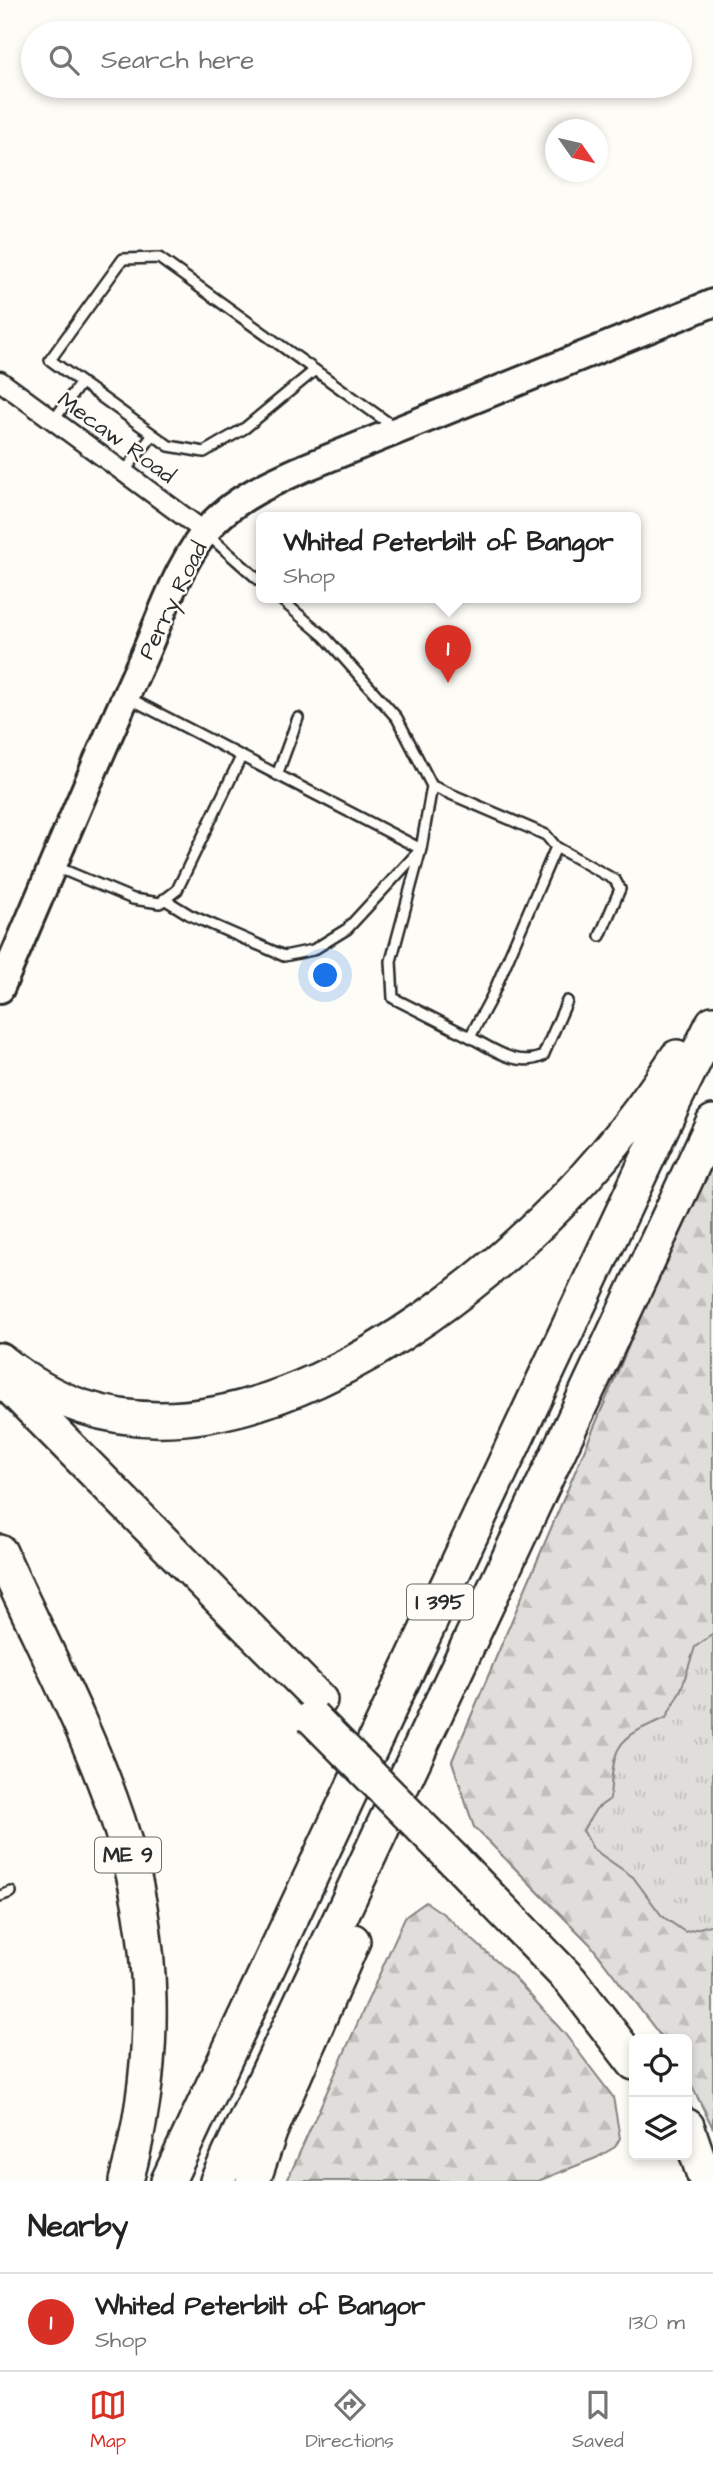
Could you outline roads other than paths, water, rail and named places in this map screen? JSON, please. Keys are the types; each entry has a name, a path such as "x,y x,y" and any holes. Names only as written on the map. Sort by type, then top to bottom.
{"highway":[{"path":"0,1360 43,1390 71,1403 104,1413 141,1418 191,1416 228,1410 290,1392 330,1374 428,1315 466,1288 521,1242 610,1147 652,1094 713,1002"},
{"name":"I 395","path":"168,2181 713,1023"},
{"name":"I 395","path":"217,2181 713,1122"},
{"path":"0,1377 316,1708 458,1852 579,1965 634,2034"},
{"path":"0,1404 316,1708"},
{"name":"ME 9","path":"0,1552 108,1794 126,1848 140,1905 148,1963 149,2044 140,2120 126,2181"},
{"path":"253,2181 271,2132 423,1779 453,1700 476,1627"},
{"path":"458,1852 571,1981 629,2056"},
{"path":"692,2140 706,2181"},
{"path":"682,2160 689,2181"}],"street":[{"name":"Perry Road","path":"0,989 125,696 181,573 205,532 226,511 268,485 713,303"},
{"name":"Mecaw Road","path":"0,382 205,532"}],"lane":[{"path":"315,370 245,428 204,452 169,446 50,360 122,259 159,258 315,370 398,430"},
{"path":"53,421 80,384"},
{"path":"124,473 152,435"},
{"path":"205,532 256,578"},
{"path":"285,603 325,637 397,718 432,786 421,849 390,961 393,998 513,1059 531,1062 543,1056 567,1001"},
{"path":"125,696 421,849"},
{"path":"277,775 298,718"},
{"path":"53,866 133,899 160,902 177,890 241,757"},
{"path":"432,786 545,835 556,847 615,880 620,889 600,936"},
{"path":"470,1037 492,996 556,847"},
{"path":"164,899 190,915 284,956 313,950 346,929 421,849"},
{"path":"0,1896 11,1892"}],"place":[{"name":"Whited Peterbilt of Bangor","path":"448,683"}]}
